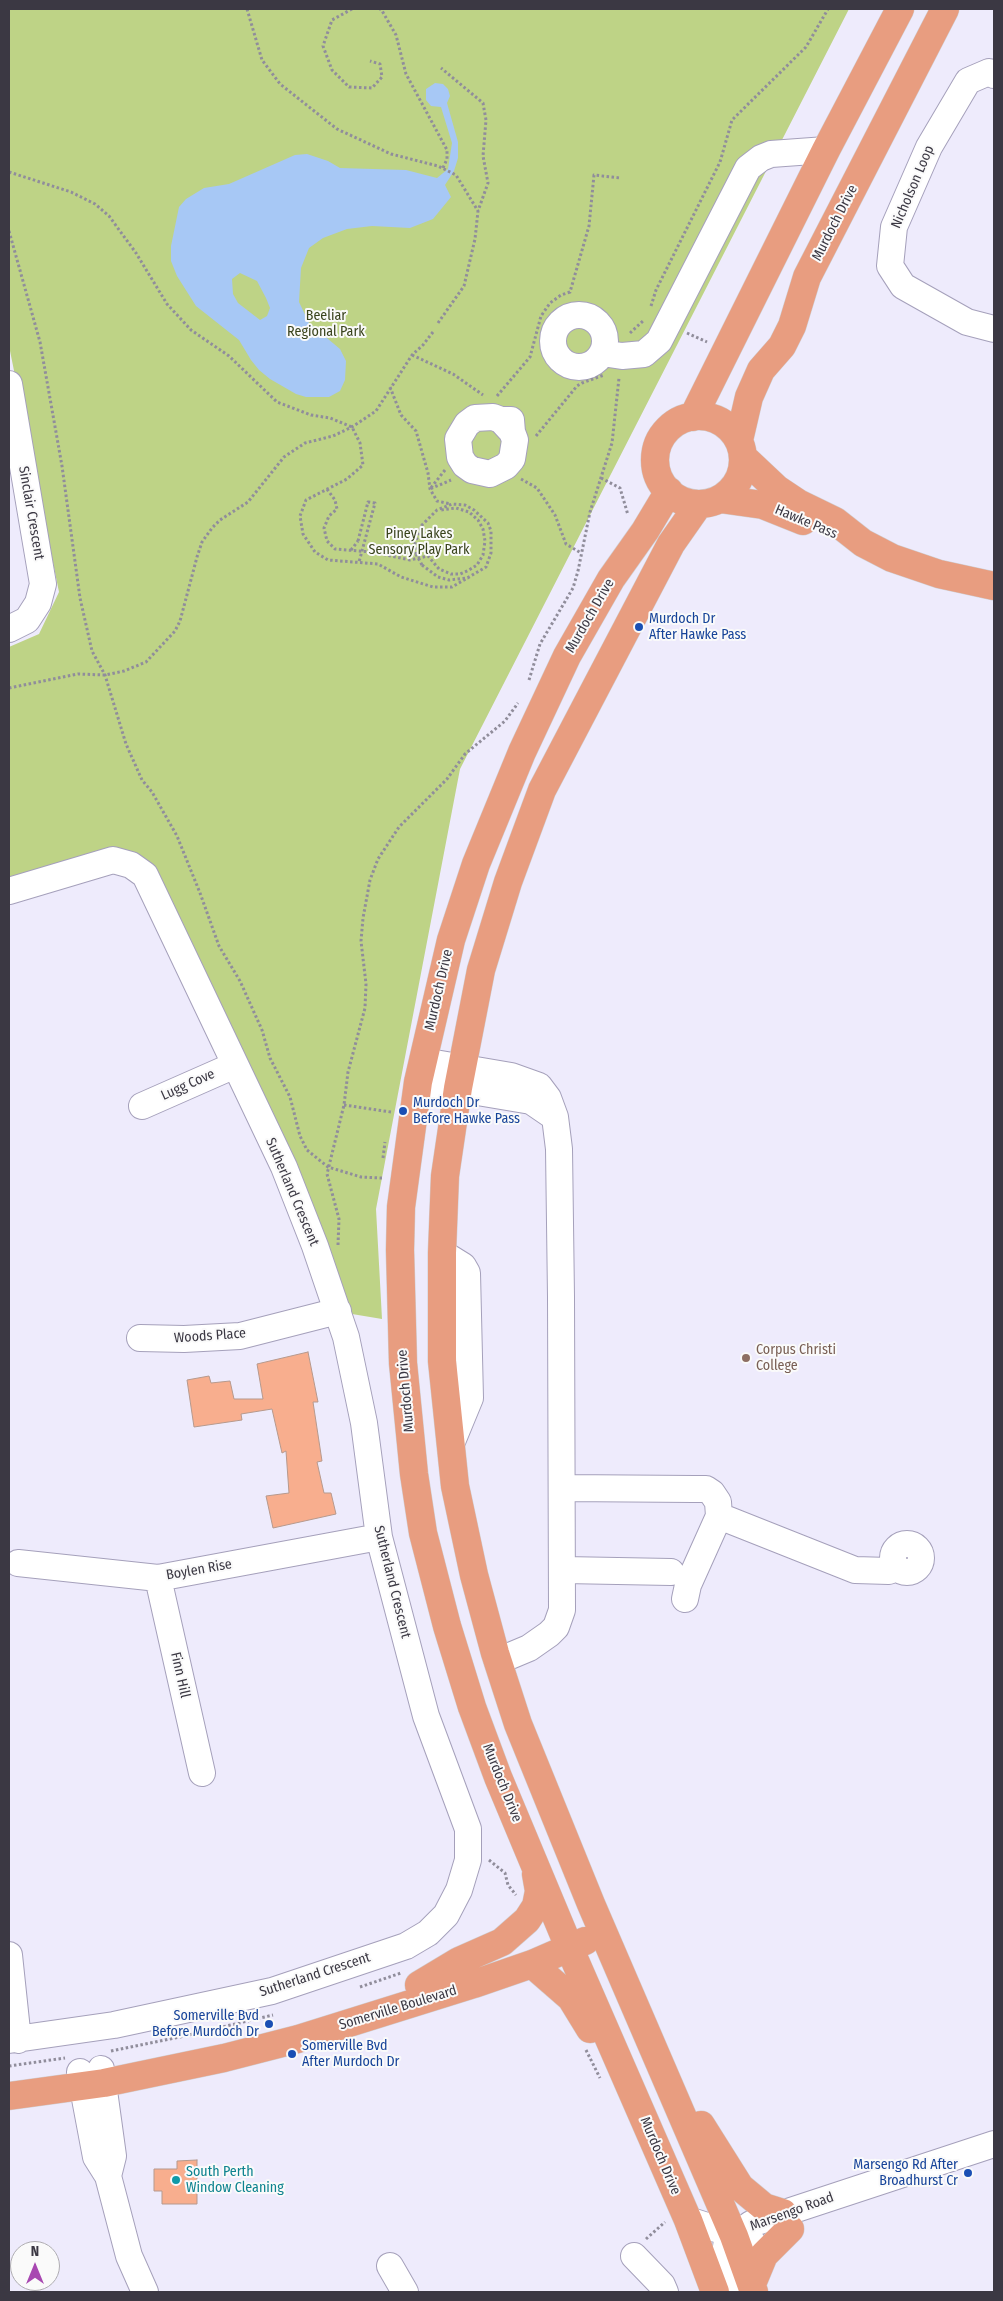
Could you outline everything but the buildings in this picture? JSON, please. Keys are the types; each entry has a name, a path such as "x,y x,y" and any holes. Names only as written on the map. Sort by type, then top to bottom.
{"main road":[{"path":"693,417 733,335 808,155 900,9"},
{"name":"Murdoch Drive","path":"741,448 749,397 761,370 782,346 792,326 807,277 945,9"},
{"path":"808,155 856,182"},
{"path":"693,417 714,419 732,431 741,448 742,469 738,481 730,492 709,501 685,501 669,491 661,482 657,470 658,447 663,436 681,420 693,417"},
{"name":"Hawke Pass","path":"741,448 777,489 798,503 836,521 863,543"},
{"name":"Murdoch Drive","path":"669,491 645,531 611,579 583,627 522,752 476,864 451,940 420,1071 406,1160 400,1227 403,1363 414,1474 423,1533 447,1626 489,1751 566,1939 658,2151 677,2220 715,2292"},
{"path":"709,501 671,544 542,790 508,882 481,970 460,1078 445,1176 442,1253 442,1361 457,1494 474,1575 518,1724 600,1925 734,2236 745,2290"},
{"name":"Hawke Pass","path":"709,501 763,505 828,533 863,543 892,558 939,574 994,586"},
{"path":"419,1985 459,1962 502,1942 527,1920 536,1906 539,1891 535,1864"},
{"name":"Somerville Boulevard","path":"9,2096 92,2078 294,2024 566,1939 600,1925"},
{"name":"Somerville Boulevard","path":"9,2081 92,2078 224,2058 298,2039 532,1964 566,1939"},
{"path":"532,1964 570,1998 603,2049 658,2151"},
{"path":"666,2075 703,2127 740,2187 764,2207 786,2221 764,2255 745,2290"}],"street":[{"name":"Nicholson Loop","path":"994,75 989,72 968,81 929,147 894,227 890,266 903,286 967,322 994,329"},
{"path":"733,335 737,309 747,277 800,178 794,159 808,155"},
{"path":"606,361 622,356 644,354 659,341 748,168 761,158 808,155"},
{"name":"Sinclair Crescent","path":"9,388 43,584 38,603 27,620 9,629"},
{"name":"Sutherland Crescent","path":"9,891 113,860 138,869 145,875 284,1167 338,1311 354,1367 364,1424 378,1537 426,1716 468,1829 468,1860 459,1890 446,1914 428,1933 406,1946 272,1992 114,2025 13,2040"},
{"name":"Lugg Cove","path":"142,1106 235,1065"},
{"path":"420,1071 460,1078 511,1076 539,1086 548,1098 555,1117 559,1159 564,1570 562,1610 556,1627 529,1648 498,1661"},
{"name":"Woods Place","path":"140,1338 184,1339 240,1336 338,1311"},
{"path":"563,1488 706,1490 712,1493 718,1502 719,1516 688,1584 685,1599"},
{"path":"719,1516 855,1570 889,1571 896,1568"},
{"name":"Boylen Rise","path":"18,1563 158,1578 378,1537"},
{"path":"564,1570 671,1572"},
{"name":"Finn Hill","path":"158,1578 202,1773"},
{"path":"9,1955 13,2040"},
{"path":"92,2078 113,2156 108,2176 129,2256 145,2292"},
{"name":"Marsengo Road","path":"677,2220 756,2241 786,2221 994,2144"},
{"name":"Marsengo Road","path":"786,2221 994,2156"},
{"path":"634,2256 662,2285 665,2292"},
{"path":"390,2266 405,2292"}],"path":[{"path":"247,9 262,60 280,84 337,128 391,154 444,169 453,174 466,190 478,211"},
{"path":"352,9 332,20 323,46 332,70 349,87 372,88 382,77 380,64 370,61"},
{"path":"379,9 381,9 396,35 406,74 447,150 444,169"},
{"path":"438,323 464,286 475,239 478,211 488,183 483,156 486,120 483,103 441,68"},
{"path":"9,172 71,192 95,204 109,216 131,246 167,304 191,330 229,356 277,402 311,415 330,418 352,427 360,442 363,465 347,479 306,500 300,516 303,534 315,552 328,560 378,564 401,577 434,587 452,587 486,567 491,553 491,531 488,523 474,510 464,505 437,501 430,489 425,458 416,431 401,415 390,387"},
{"path":"606,361 600,378 582,382 510,424 541,316 561,295 570,292 588,226 594,175 620,178"},
{"path":"9,231 40,342 49,387 80,598 92,651 105,675 126,744 136,768 177,836 219,946 240,982 262,1030 270,1058 290,1097 300,1136 307,1150 328,1166 337,1170 361,1177 382,1178"},
{"path":"9,688 78,674 105,675 124,671 146,662 175,631 185,607 202,542 212,528 220,520 248,502 284,457 305,443 333,436 352,427 376,411 412,355 433,332"},
{"path":"412,355 453,374 484,396"},
{"path":"520,478 537,488 555,515 566,544 581,553"},
{"path":"327,489 335,500 337,509 329,516 324,528 327,541 334,549 352,550 410,560 428,556 439,569 451,574 460,574 477,565 482,556 485,541 483,529 478,520 469,512 456,508 438,510"},
{"path":"352,550 358,541 368,502 375,504 357,562"},
{"path":"452,504 438,510 422,526 416,543 416,554 422,565 438,577 449,580 471,577"},
{"path":"477,565 482,570"},
{"path":"344,1105 392,1111 390,1117"},
{"path":"383,1162 386,1138"},
{"path":"382,1171 382,1184"},
{"path":"586,2048 602,2083"},
{"path":"634,2256 649,2234 677,2220"}],"green space":[{"name":"Beeliar Regional Park","path":"9,9 849,9 460,769 376,1209 382,1319 346,1313 140,857 9,882 9,647 39,634 59,592 9,346"}],"water":[{"path":"435,83 443,84 448,89 450,96 447,103 458,142 458,158 454,171 445,185 451,197 433,219 410,228 372,226 347,229 323,238 309,248 301,268 299,302 309,323 340,349 346,361 345,380 340,391 329,397 306,397 296,394 270,379 259,370 239,340 196,306 177,276 171,261 171,246 179,207 186,199 204,188 229,184 295,155 307,154 328,161 340,168 406,170 437,178 448,169 452,143 441,107 431,106 426,100 426,89","holes":["240,273 257,281 270,308 267,316 260,320 238,303 233,294 232,279"]}],"place":[{"name":"Murdoch Dr After Hawke Pass","path":"639,627"},
{"name":"Murdoch Dr Before Hawke Pass","path":"403,1111"},
{"name":"Corpus Christi College","path":"746,1358"},
{"name":"Somerville Bvd Before Murdoch Dr","path":"269,2024"},
{"name":"Somerville Bvd After Murdoch Dr","path":"292,2054"},
{"name":"Marsengo Rd After Broadhurst Cr","path":"968,2173"},
{"name":"South Perth Window Cleaning","path":"176,2180"}],"park label":[{"name":"Piney Lakes Sensory Play Park","path":"419,542"}]}
